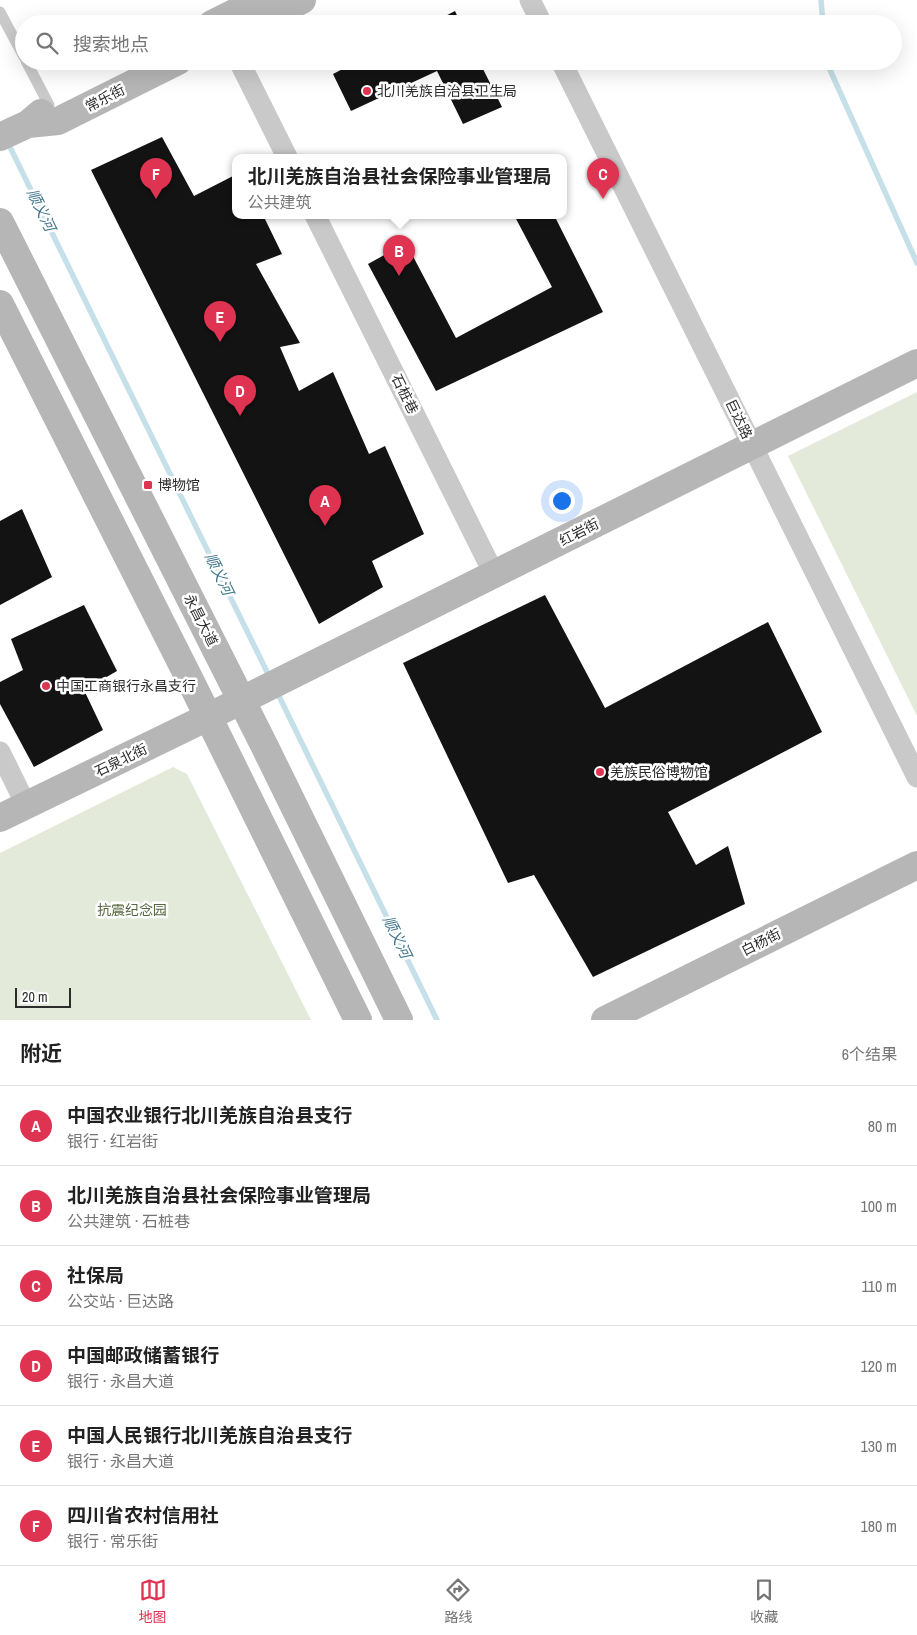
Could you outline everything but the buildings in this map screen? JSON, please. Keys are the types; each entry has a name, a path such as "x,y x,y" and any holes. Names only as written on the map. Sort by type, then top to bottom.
{"street":[{"path":"230,15 260,0"},
{"path":"272,15 302,0"},
{"path":"530,0 538,15"},
{"name":"常乐街","path":"0,138 28,124 49,105 119,70"},
{"name":"常乐街","path":"28,124 58,121 160,70"},
{"path":"243,70 285,154"},
{"name":"巨达路","path":"565,70 917,777"},
{"name":"石桩巷","path":"317,219 494,574"},
{"name":"永昌大道","path":"0,222 251,696 399,1020"},
{"path":"0,304 358,1020"},
{"name":"红岩街","path":"251,696 917,363"},
{"name":"石泉北街","path":"0,818 251,696"},
{"path":"0,752 26,805"},
{"name":"白杨街","path":"605,1020 917,865"}],"lane":[{"path":"0,12 15,40"},
{"path":"31,70 49,105"}],"green space":[{"path":"917,392 917,716 788,456"},
{"name":"抗震纪念园","path":"173,767 187,774 311,1020 0,1020 0,853"}],"waterway":[{"path":"821,0 822,15"},
{"path":"830,70 917,263"},
{"name":"顺义河","path":"8,143 270,678"},
{"name":"顺义河","path":"276,690 437,1020"}],"place":[{"name":"北川羌族自治县卫生局","path":"367,91"},
{"name":"四川省农村信用社","path":"156,199"},
{"name":"社保局","path":"603,199"},
{"name":"北川羌族自治县社会保险事业管理局","path":"399,276"},
{"name":"中国人民银行北川羌族自治县支行","path":"220,342"},
{"name":"中国邮政储蓄银行","path":"240,416"},
{"name":"博物馆","path":"148,485"},
{"name":"中国农业银行北川羌族自治县支行","path":"325,526"},
{"name":"中国工商银行永昌支行","path":"46,686"},
{"name":"羌族民俗博物馆","path":"600,772"}]}
